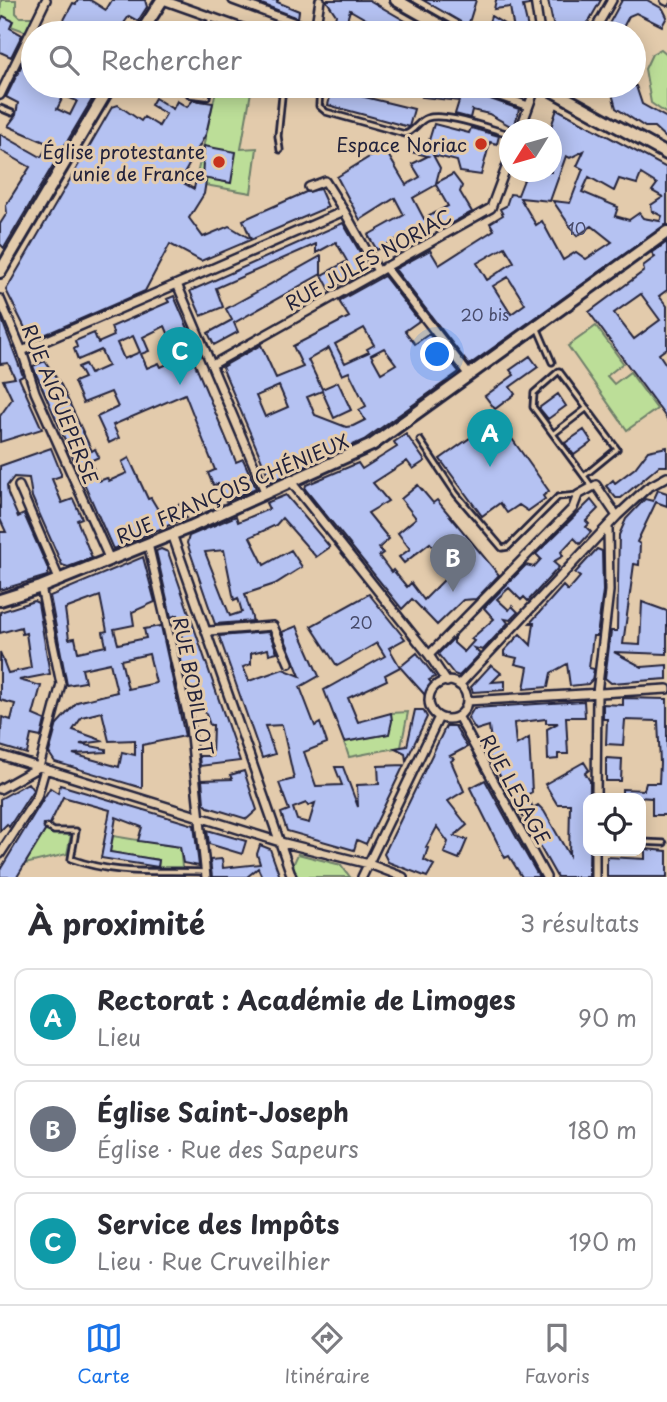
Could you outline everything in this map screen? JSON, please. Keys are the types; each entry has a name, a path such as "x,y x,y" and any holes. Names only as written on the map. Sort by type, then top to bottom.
{"main road":[{"path":"149,21 162,0"},
{"path":"396,0 433,21"},
{"path":"2,263 103,98"},
{"path":"576,98 667,154"},
{"name":"RUE FRANÇOIS CHÉNIEUX","path":"0,600 110,560 266,495 372,445 667,232"}],"street":[{"path":"37,21 47,0"},
{"path":"162,0 220,21"},
{"path":"233,0 289,21"},
{"path":"319,21 320,0"},
{"path":"535,0 538,21"},
{"path":"600,21 611,0"},
{"path":"0,95 21,53"},
{"path":"506,98 528,106"},
{"path":"524,119 531,98"},
{"path":"309,187 325,181 381,269 468,375"},
{"name":"RUE JULES NORIAC","path":"212,365 491,208 500,182"},
{"path":"22,351 344,211"},
{"path":"177,284 266,495"},
{"name":"RUE AIGUEPERSE","path":"0,299 22,351 35,392 110,560"},
{"path":"459,685 617,516 647,488 667,477"},
{"path":"292,483 429,655 447,682"},
{"path":"19,486 59,579"},
{"path":"429,655 573,508 578,495 594,486 617,516"},
{"path":"596,793 597,693 609,591 608,526"},
{"path":"172,534 209,631 292,877"},
{"name":"RUE BOBILLOT","path":"148,544 190,726 206,874"},
{"path":"0,854 30,815 37,797 61,684 41,587"},
{"path":"209,631 273,626 289,663"},
{"path":"447,682 459,685 467,701 458,716 449,719 439,717 431,708 430,696 435,686 447,682"},
{"path":"467,701 667,689"},
{"name":"RUE LESAGE","path":"458,716 546,877"},
{"path":"362,877 439,717"},
{"path":"0,755 280,842 369,864 403,877"},
{"path":"0,789 42,768"},
{"path":"595,856 595,877"}],"lane":[{"path":"280,150 278,136 282,98"},
{"path":"319,98 319,106 326,112 405,134 412,132 422,120 441,117 499,132"},
{"path":"0,108 12,113"},
{"path":"536,325 552,362"},
{"path":"584,476 617,449 559,371 534,393 533,407 584,476 594,486"},
{"path":"553,434 587,408"},
{"path":"420,440 457,494 502,548 508,547 558,496 578,495"},
{"path":"47,827 54,831 76,831 71,859 94,867 127,873 206,874"},
{"path":"646,842 664,843"}],"green space":[{"path":"1,0 16,0 16,13 20,17 35,17 33,21 21,21 21,30 0,22"},
{"path":"661,49 667,54 667,114 651,103 646,67 652,54"},
{"path":"214,98 250,98 241,149 257,148 251,193 205,185 206,181 196,179"},
{"path":"596,326 623,363 607,376 614,384 630,372 657,409 627,430 568,346"},
{"path":"408,712 401,747 349,757 344,742 389,734 391,713"},
{"path":"45,831 71,835 67,854 25,864"},
{"path":"113,836 180,847 182,867 158,867 159,860 110,852"},
{"path":"298,854 341,865 350,877 297,877 293,865"}],"building":[{"path":"78,0 90,0 106,10 112,0 145,0 147,7 138,21 129,16 125,21 63,21 73,3 76,4"},
{"path":"251,0 278,0 277,2 299,11 298,18"},
{"path":"326,0 369,0 405,21 369,21 350,10 347,21 334,21 336,15"},
{"path":"423,0 476,0 470,21 459,21"},
{"path":"496,0 529,0 529,5 523,6 526,21 512,21 510,7 494,9"},
{"path":"548,0 601,0 589,21 552,21"},
{"path":"622,0 647,0 663,9 667,17 662,26 636,13 629,16 626,21 611,21"},
{"path":"3,16 13,21 10,28 21,34 11,57 0,52 0,22"},
{"path":"21,66 21,98 62,98 57,109 70,115 77,101 70,98 93,98 4,248 0,244 0,224 7,213 6,205 30,167 0,150 0,134 41,157 49,144 8,126 16,115 18,103 6,97"},
{"path":"155,98 173,109 177,101 187,107 193,100 213,103 206,134 180,181 194,189 196,179 206,181 204,194 189,218 203,237 229,226 251,239 243,220 306,192 320,189 328,207 201,261 170,244 145,291 35,339 29,336 6,290 112,107 118,105 141,121 144,117 159,126 166,114 151,105"},
{"path":"330,98 369,98 414,109 409,127 328,105"},
{"path":"431,98 487,98 519,109 516,119 499,120 472,110 470,118 455,114 459,101"},
{"path":"613,98 640,98 642,104 667,118 667,139 654,127 645,127 616,108"},
{"path":"557,109 667,168 667,224 469,365 395,269 430,250 439,265 494,230 490,223 503,215 500,209 506,206 510,194 518,195 523,182 557,182 550,201 520,198 536,225 542,221 563,260 576,252 586,259 612,242 592,226 577,236 553,201 570,203 583,169 577,166 584,151 570,158 566,156 562,167 562,119 554,119","holes":["641,174 657,184 652,191 663,197 651,205 652,211 662,216 660,221 643,218 639,213 629,220 615,216 618,207 582,192 589,177 614,191 619,179 637,184","505,247 514,262 487,280 477,263","508,277 525,304 511,314 493,286"]},
{"path":"434,124 469,133 471,128 499,136 497,144 490,142 481,175 460,172 457,161 433,155 440,168 436,183 453,174 462,186 460,192 472,212 443,228 439,221 416,234 414,230 377,250 368,235 404,215 395,198 360,220 337,177 384,148 406,185 420,177 412,164 428,156 411,152 413,145 427,147","holes":["436,185 448,206 424,219 413,198"]},
{"name":"Église protestante unie de France","path":"204,146 236,152 231,183 202,178"},
{"path":"343,223 369,268 330,290 322,275 347,261 336,242 316,253 316,244 216,288 223,307 201,316 190,291"},
{"path":"667,242 667,290 659,296 667,306 667,348 659,354 667,366 667,419 589,312 644,271 643,266 655,257 652,253","holes":["641,294 660,320 634,339 614,313"]},
{"path":"321,256 321,274 234,323 238,332 214,345 208,333 232,320 226,309"},
{"path":"384,276 419,321 405,331 415,344 429,334 438,345 425,354 435,368 449,359 459,372 364,440 271,482 222,367 261,345 276,378 303,367 293,346 349,317 339,301","holes":["364,328 374,345 367,349 369,352 345,363 335,344","329,348 342,375 349,372 366,406 359,410 365,420 346,427 315,415 307,397 322,391 334,418 351,410 338,382 322,389 308,360","384,348 396,364 381,373 371,355","279,386 288,407 265,417 256,396"]},
{"path":"174,296 199,354 192,357 236,462 243,459 256,488 226,501 218,484 213,485 208,473 215,470 185,394 113,425 119,438 109,443 97,417 118,407 111,392 83,403 74,382 84,378 78,367 85,364 90,374 108,366 101,350 78,360 74,349 77,347 75,341 94,333 98,343 114,336 111,327 169,302 167,299","holes":["165,326 179,359 161,367 159,363 147,368 141,354 149,351 143,337","133,336 140,352 124,359 117,343"]},
{"path":"0,315 23,376 19,378 42,429 0,442 0,416 12,399 3,380 15,378 8,363 0,364"},
{"path":"530,356 538,367 510,387 515,394 495,409 485,396 514,375 510,370"},
{"path":"45,361 61,385 92,451 95,449 99,457 90,461 99,481 107,478 109,481 127,473 122,462 129,458 148,499 151,498 160,513 180,504 186,518 113,549 33,366"},
{"path":"558,394 566,406 548,419 539,408"},
{"path":"493,412 549,491 543,496 545,499 528,511 519,505 507,513 500,503 482,516 440,459 484,428 484,419"},
{"path":"584,430 592,442 574,455 565,443"},
{"path":"406,434 425,461 413,469 407,461 373,483 388,501 368,513 389,539 379,548 383,553 379,556 407,587 411,583 424,600 444,580 450,568 430,543 404,563 399,557 410,549 398,533 416,518 401,499 418,485 433,503 437,500 499,575 476,599 463,600 437,625 412,599 402,609 305,489 306,485 358,463 362,469 397,447 394,442"},
{"path":"667,447 667,466 659,466 621,498 616,498 606,486 613,480 615,483 635,468 648,451"},
{"path":"51,448 61,473 61,476 52,479 62,503 73,499 82,518 77,520 92,558 68,567 62,565 32,497 29,478 14,477 7,486 8,494 18,517 24,514 49,571 47,576 0,590 0,532 6,532 0,519 0,466"},
{"path":"658,490 667,493 667,506 656,502 637,542 640,544 639,565 634,564 623,644 640,645 642,602 667,611 667,654 614,652 642,667 667,665 667,679 611,683 605,678 611,631 617,631 619,535 626,519 645,499 653,501"},
{"path":"286,495 330,547 316,557 282,518 276,525 250,537 264,565 291,550 302,567 275,584 245,594 253,621 215,624 187,543 189,536 236,516 238,522 269,509 266,503","holes":["224,550 234,600 238,598 242,612 230,616 205,552"]},
{"path":"591,500 598,509 586,521 589,524 586,527 591,532 580,544 574,538 561,552 563,556 553,562 559,567 528,601 524,597 521,600 509,588 497,599 509,610 512,606 518,612 510,620 505,619 508,623 483,650 474,648 480,654 459,676 454,674 438,654 454,638 454,643 464,652 474,641 471,639 494,619 484,608 526,565 534,567 541,559 536,554"},
{"path":"161,549 168,552 240,761 200,766 199,756 212,756 213,725 210,725 198,692 189,696 177,642 183,641 180,630 183,630 178,615 171,617 156,551"},
{"path":"597,549 602,551 603,591 597,636 593,636 589,668 594,669 592,680 588,684 570,686 567,664 551,673 548,687 524,689 528,667 515,664 517,658 504,655 504,651 520,634 531,645 534,623 530,623 563,586 568,591 580,577 575,573"},
{"path":"143,557 155,602 132,612 134,625 114,629 118,644 146,638 144,629 161,626 185,736 142,745 142,788 55,762 49,753 57,724 77,702 117,692 110,663 82,669 85,682 67,685 50,596","holes":["100,596 107,631 103,632 106,646 78,652 75,638 69,639 65,609","149,654 156,683 128,689 121,660","102,712 109,741 135,740 135,755 122,752 119,767 73,754 106,752 106,749 80,744 104,741 73,730 82,717"]},
{"path":"369,594 405,639 389,648 400,667 385,675 387,680 348,698 358,722 391,713 392,721 389,734 344,742 324,690 385,656 377,643 337,666 311,626"},
{"path":"34,601 38,603 50,674 19,680 41,686 33,715 45,720 41,737 31,735 27,754 0,746 2,717 11,720 15,704 0,700 0,652 8,673 31,668 26,633 22,634 21,627 0,633 0,612"},
{"path":"297,626 319,676 300,687 315,726 320,723 327,743 304,752 316,786 342,785 335,767 343,767 358,807 357,785 379,784 378,766 404,765 366,844 357,840 354,850 287,831 281,813 289,810 279,783 294,779 282,725 265,726 275,754 262,758 219,636 269,632 277,652 269,654 268,649 251,653 251,664 243,667 249,681 283,669 300,676 282,632","holes":["306,803 308,806 315,803 309,823 297,820 293,808"]},
{"path":"417,653 435,677 429,680 432,684 425,695 400,667"},
{"path":"491,665 501,673 492,682 505,681 505,690 473,692 471,687"},
{"path":"623,698 667,699 667,815 652,815 652,798 646,798 646,793 622,793 622,789 644,790 646,783 659,783 660,763 658,721 625,720 623,745 606,744 607,719 603,719 603,704 623,705"},
{"path":"584,701 585,717 566,717 568,754 558,754 558,759 548,760 547,729 558,723 546,723 546,719 514,723 516,745 529,738 532,792 527,795 533,808 538,805 544,811 569,855 570,804 557,804 545,784 584,762 589,770 585,773 590,781 590,793 583,793 583,856 589,856 589,877 557,877 486,751 492,748 489,726 476,730 468,718 474,708"},
{"path":"415,710 423,710 427,717 406,761 405,753 395,748 407,746"},
{"path":"446,726 455,726 467,747 450,756 454,759 451,761 464,791 448,801 467,825 454,836 467,840 459,859 444,853 448,842 437,827 426,847 428,848 424,860 434,865 427,877 388,862 384,854"},
{"path":"606,758 622,759 621,781 606,781"},
{"path":"244,771 257,810 247,819 208,807 204,803 202,780 232,779 230,775"},
{"path":"485,780 539,877 522,877 509,856 505,858 470,788"},
{"path":"28,783 33,790 9,827 7,824 0,831 0,799"},
{"path":"60,785 194,825 199,866 183,863 180,847 138,841 142,827 116,817 110,852 159,860 158,867 101,858 110,810 63,797 50,824 44,824 45,831 17,877 0,877 0,870 50,788 58,793"},
{"path":"207,830 246,841 242,854 209,844"},
{"path":"260,845 270,849 280,877 262,877 258,868 247,877 212,877 210,860 222,859 223,868 260,864 257,854"},
{"path":"646,849 667,851 667,877 607,877 607,857 645,859"}],"place":[{"name":"Espace Noriac","path":"481,144"},
{"name":"Église protestante unie de France","path":"219,162"},
{"name":"Service des Impôts","path":"180,385"},
{"name":"Rectorat : Académie de Limoges","path":"490,467"},
{"name":"Église Saint-Joseph","path":"453,592"}]}
